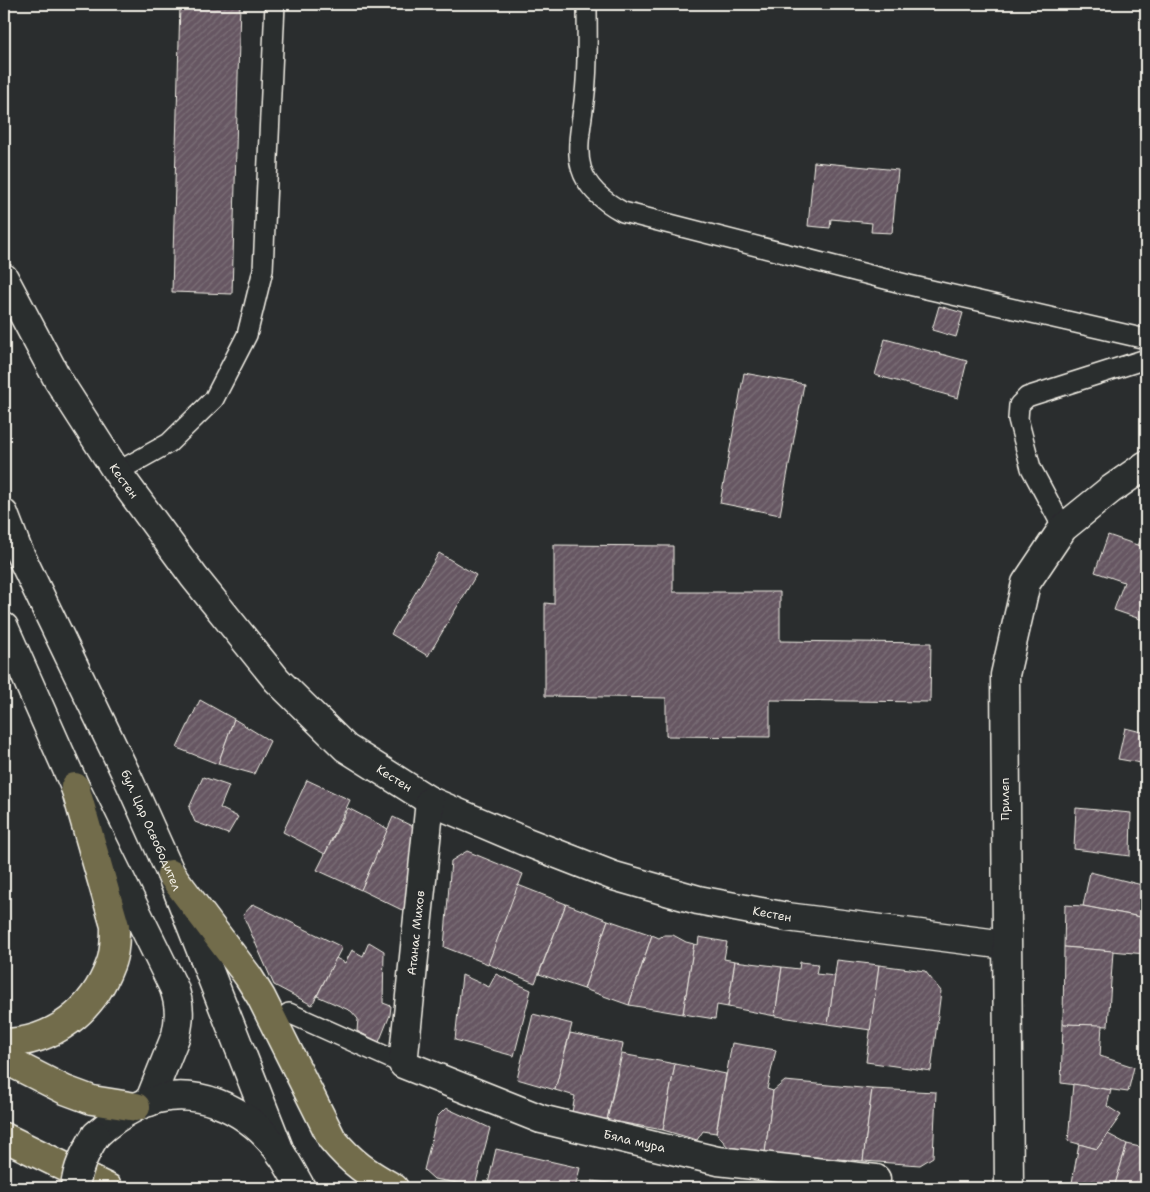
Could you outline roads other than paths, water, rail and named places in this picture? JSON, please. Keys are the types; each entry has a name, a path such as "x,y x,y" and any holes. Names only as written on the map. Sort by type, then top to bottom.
{"highway":[{"path":"4,1044 32,1041 55,1031 73,1018 88,1002 110,965 115,946 115,926 75,787"},
{"path":"172,874 248,976 261,997 332,1139 347,1157 369,1174 394,1188"},
{"path":"4,1059 65,1090 92,1100 143,1104"},
{"path":"4,1137 108,1188"}],"street":[{"name":"Кестен","path":"4,278 58,380 117,472 194,577 278,680 346,748 430,801 524,841 614,876 698,900 786,917 1006,945"},
{"name":"Прилеп","path":"1009,1188 1005,675 1026,582 1063,528 1110,490 1146,465"},
{"name":"бул. Цар Освободител","path":"4,514 17,548 172,874 281,1154"},
{"path":"4,627 75,787 174,988 179,1003 176,1035 143,1104"},
{"name":"Атанас Михов","path":"403,1064 430,801"},
{"name":"Бяла мура","path":"403,1064 541,1119 718,1161 876,1179"},
{"path":"75,1188 79,1167 86,1150 96,1135 108,1125 143,1104 185,1096 213,1101 230,1108 246,1118 263,1133 281,1154 301,1188"}],"lane":[{"path":"117,472 169,443 214,400 247,335 263,270 275,4"},
{"path":"587,4 586,82 578,141 578,158 584,176 594,192 607,204 623,212 900,283 1146,339"},
{"path":"1063,528 1032,468 1018,419 1019,406 1027,397 1032,395 1146,359"},
{"path":"289,1013 403,1064"}],"waterway":[{"path":"4,1182 15,1188"}]}
